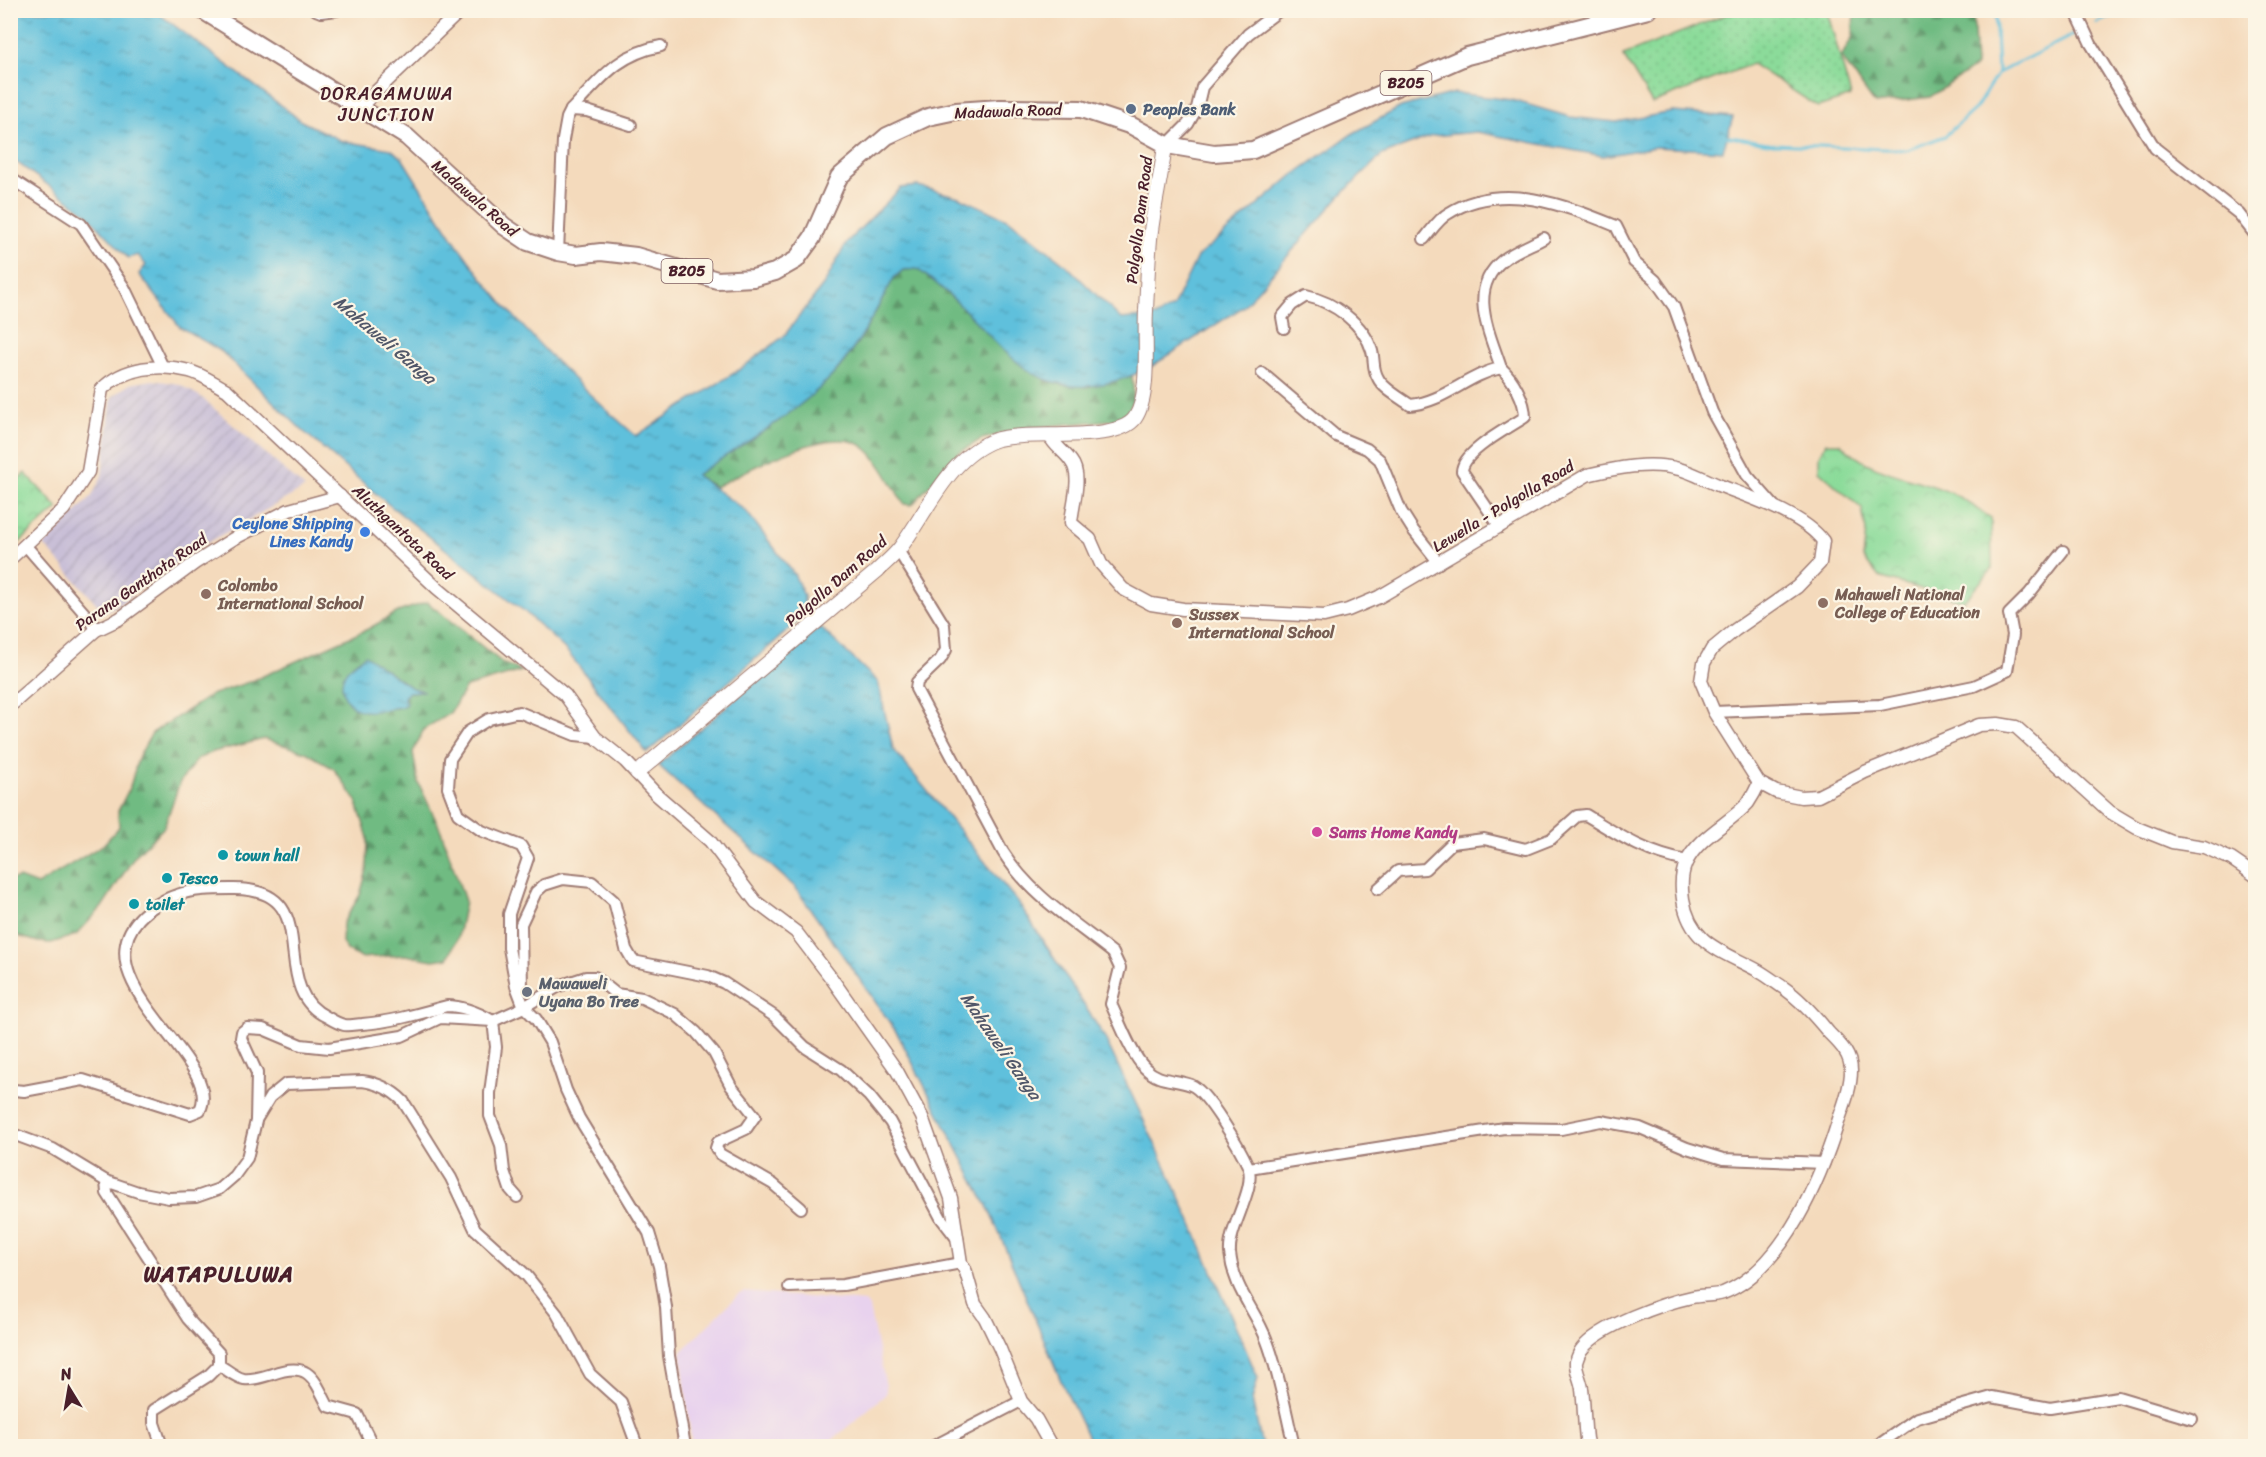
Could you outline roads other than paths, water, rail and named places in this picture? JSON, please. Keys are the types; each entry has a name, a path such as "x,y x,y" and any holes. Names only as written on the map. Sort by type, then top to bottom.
{"main road":[{"name":"Madawala Road","path":"202,10 407,137 504,226 528,242 558,252 576,255 601,252 636,256 717,280 753,278 775,272 796,260 812,238 839,177 887,136 928,117 956,111 1000,108 1081,109 1132,126 1167,145 1214,153 1252,150 1467,56 1648,10"},
{"name":"Polgolla Dam Road","path":"638,773 877,571 898,550 939,490 971,454 984,445 1007,437 1106,432 1122,427 1135,418 1143,395 1150,239 1167,145"}],"street":[{"path":"316,10 321,12 337,10"},
{"path":"360,107 461,10"},
{"path":"1167,145 1188,124 1197,108 1202,87 1248,34 1280,10"},
{"path":"2075,10 2091,44 2155,148 2239,214 2256,236"},
{"path":"558,252 563,140 567,118 571,110 612,66 628,56 661,46"},
{"path":"571,110 587,111 632,125"},
{"path":"10,178 81,224 124,287 163,367"},
{"path":"1424,239 1448,213 1472,202 1498,197 1526,196 1585,213 1616,226 1634,262 1655,280 1674,307 1712,412 1747,475 1776,508"},
{"path":"1500,527 1462,471 1462,464 1470,454 1525,417 1525,406 1508,374 1501,368 1484,314 1484,285 1488,274 1504,259 1544,238"},
{"path":"1284,328 1282,317 1292,304 1306,296 1320,299 1332,306 1360,327 1373,353 1372,364 1379,381 1410,405 1427,403 1485,371 1501,368"},
{"name":"Aluthgantota Road","path":"10,559 64,509 88,472 102,389 110,381 142,368 163,367 190,371 227,390 437,588 565,695 595,736 710,841 756,902 796,932 897,1071 922,1117 951,1198 961,1263 966,1272 975,1304 985,1318 1000,1349 1021,1401 1036,1419 1051,1446"},
{"path":"1262,373 1336,436 1367,448 1380,460 1401,511 1439,563"},
{"name":"Lewella - Polgolla Road","path":"1049,435 1056,447 1075,466 1076,486 1071,523 1090,539 1101,564 1124,589 1151,604 1183,609 1324,616 1348,610 1379,597 1587,475 1612,469 1646,466 1678,469 1776,508 1816,532 1823,542 1820,563 1797,587 1712,649 1704,663 1701,681 1714,712 1759,783"},
{"name":"Parana Ganthota Road","path":"10,706 96,630 119,619 195,563 289,510 340,496"},
{"path":"26,546 92,622 96,630"},
{"path":"898,550 944,625 946,650 940,660 917,682 916,689 1003,852 1016,873 1031,889 1113,953 1120,969 1111,1004 1144,1068 1160,1079 1190,1084 1200,1090 1215,1110 1249,1168 1247,1192 1231,1237 1230,1252 1237,1284 1267,1340 1294,1446"},
{"path":"1714,712 1880,705 1974,686 1999,675 2007,671 2013,635 2009,614 2029,594 2063,551"},
{"path":"595,736 587,738 575,735 519,712 489,719 468,732 450,759 448,788 458,814 482,831 520,846 528,858 509,914 509,948 516,986 524,1007 536,1019 550,1042 566,1090 579,1118 649,1233 659,1266 666,1307 669,1356 685,1446"},
{"path":"1588,1446 1576,1362 1582,1349 1601,1333 1629,1319 1693,1297 1723,1293 1753,1275 1780,1245 1808,1201 1824,1163 1844,1103 1851,1072 1849,1057 1787,990 1700,938 1689,923 1684,906 1682,891 1686,861 1702,843 1748,802 1759,783 1776,792 1818,796 1865,772 1979,725 1998,724 2016,727 2110,812 2128,823 2172,842 2205,847 2231,859 2256,876"},
{"path":"1378,889 1398,871 1425,868 1452,843 1484,839 1527,849 1551,839 1577,816 1586,815 1633,844 1664,857 1686,861"},
{"path":"524,1007 521,924 536,892 544,885 563,879 592,882 614,901 626,948 633,961 708,976 724,983 774,1016 805,1047 841,1070 869,1096 890,1122 940,1218 959,1241"},
{"path":"10,1087 24,1091 83,1080 190,1114 200,1110 204,1103 198,1076 147,1007 131,978 125,953 130,930 146,911 177,895 203,890 237,889 265,893 274,897 287,917 293,940 295,969 302,995 319,1013 344,1025 386,1022 447,1006 456,1006 483,1015 493,1021"},
{"path":"10,1133 53,1149 106,1180 138,1192 169,1198 196,1197 219,1189 234,1176 247,1158 256,1121 257,1073 242,1038 242,1032 247,1028 263,1029 301,1045 329,1048 402,1036 440,1018 493,1021 524,1007 559,986 586,977 595,977 616,994 642,998 675,1014 696,1032 714,1053 731,1086 755,1116 746,1129 718,1142 716,1148 720,1154 773,1184 801,1208"},
{"path":"493,1021 496,1047 490,1093 490,1116 501,1145 504,1171 510,1189 517,1197"},
{"path":"256,1121 270,1097 286,1084 362,1081 374,1082 394,1092 403,1101 451,1178 475,1229 526,1275 557,1314 590,1374 621,1402 637,1446"},
{"path":"1249,1168 1504,1128 1561,1129 1601,1121 1640,1128 1687,1148 1724,1159 1824,1163"},
{"path":"106,1180 107,1193 188,1319 219,1353 219,1365 208,1376 154,1410 154,1423 162,1446"},
{"path":"789,1287 843,1285 961,1263"},
{"path":"219,1365 241,1379 257,1379 289,1368 302,1369 315,1381 328,1406 357,1414 373,1446"},
{"path":"1877,1446 1917,1418 1992,1397 2050,1408 2118,1397 2192,1419"},
{"path":"934,1446 1021,1401"}],"water":[{"name":"Mahaweli Ganga","path":"11,11 155,11 303,122 342,141 391,149 402,158 476,271 518,321 587,392 636,436 739,370 784,336 824,284 847,242 901,188 918,186 959,197 1009,220 1066,265 1121,319 1157,316 1173,307 1197,257 1293,175 1352,134 1401,107 1454,93 1512,100 1570,117 1616,122 1673,112 1733,117 1723,151 1656,147 1603,156 1477,132 1432,136 1382,155 1340,196 1243,307 1149,368 1106,383 1072,386 1043,378 1018,363 946,292 917,269 903,270 894,278 857,343 830,378 783,418 696,475 746,511 794,574 804,596 804,606 809,612 647,753 566,650 524,611 388,504 303,431 221,351 180,327 139,274 146,265 138,255 128,258 85,212 11,158"},
{"name":"Mahaweli Ganga","path":"820,627 878,682 893,749 1020,905 1104,1036 1181,1199 1258,1378 1252,1400 1262,1446 1092,1446 1061,1381 992,1216 897,1033 795,887 658,765"},
{"path":"365,655 412,688 424,691 409,692 404,697 406,704 401,707 368,711 353,706 345,698 342,680 348,669"}],"waterway":[{"path":"1724,136 1774,144 1907,150 1945,136 1976,108 1998,73 1995,10"},
{"path":"2097,23 2125,10"},
{"path":"1998,73 2077,33"}],"place":[{"name":"Peoples Bank","path":"1131,109"},
{"name":"Ceylone Shipping Lines Kandy","path":"365,532"},
{"name":"Colombo International School","path":"206,594"},
{"name":"Mahaweli National College of Education","path":"1823,603"},
{"name":"Sussex International School","path":"1177,623"},
{"name":"Sams Home Kandy","path":"1317,832"},
{"name":"town hall","path":"223,855"},
{"name":"Tesco","path":"167,878"},
{"name":"toilet","path":"134,904"},
{"name":"Mawaweli Uyana Bo Tree","path":"527,992"}],"district":[{"name":"DORAGAMUWA JUNCTION","path":"387,104"},
{"name":"WATAPULUWA","path":"219,1274"}]}
